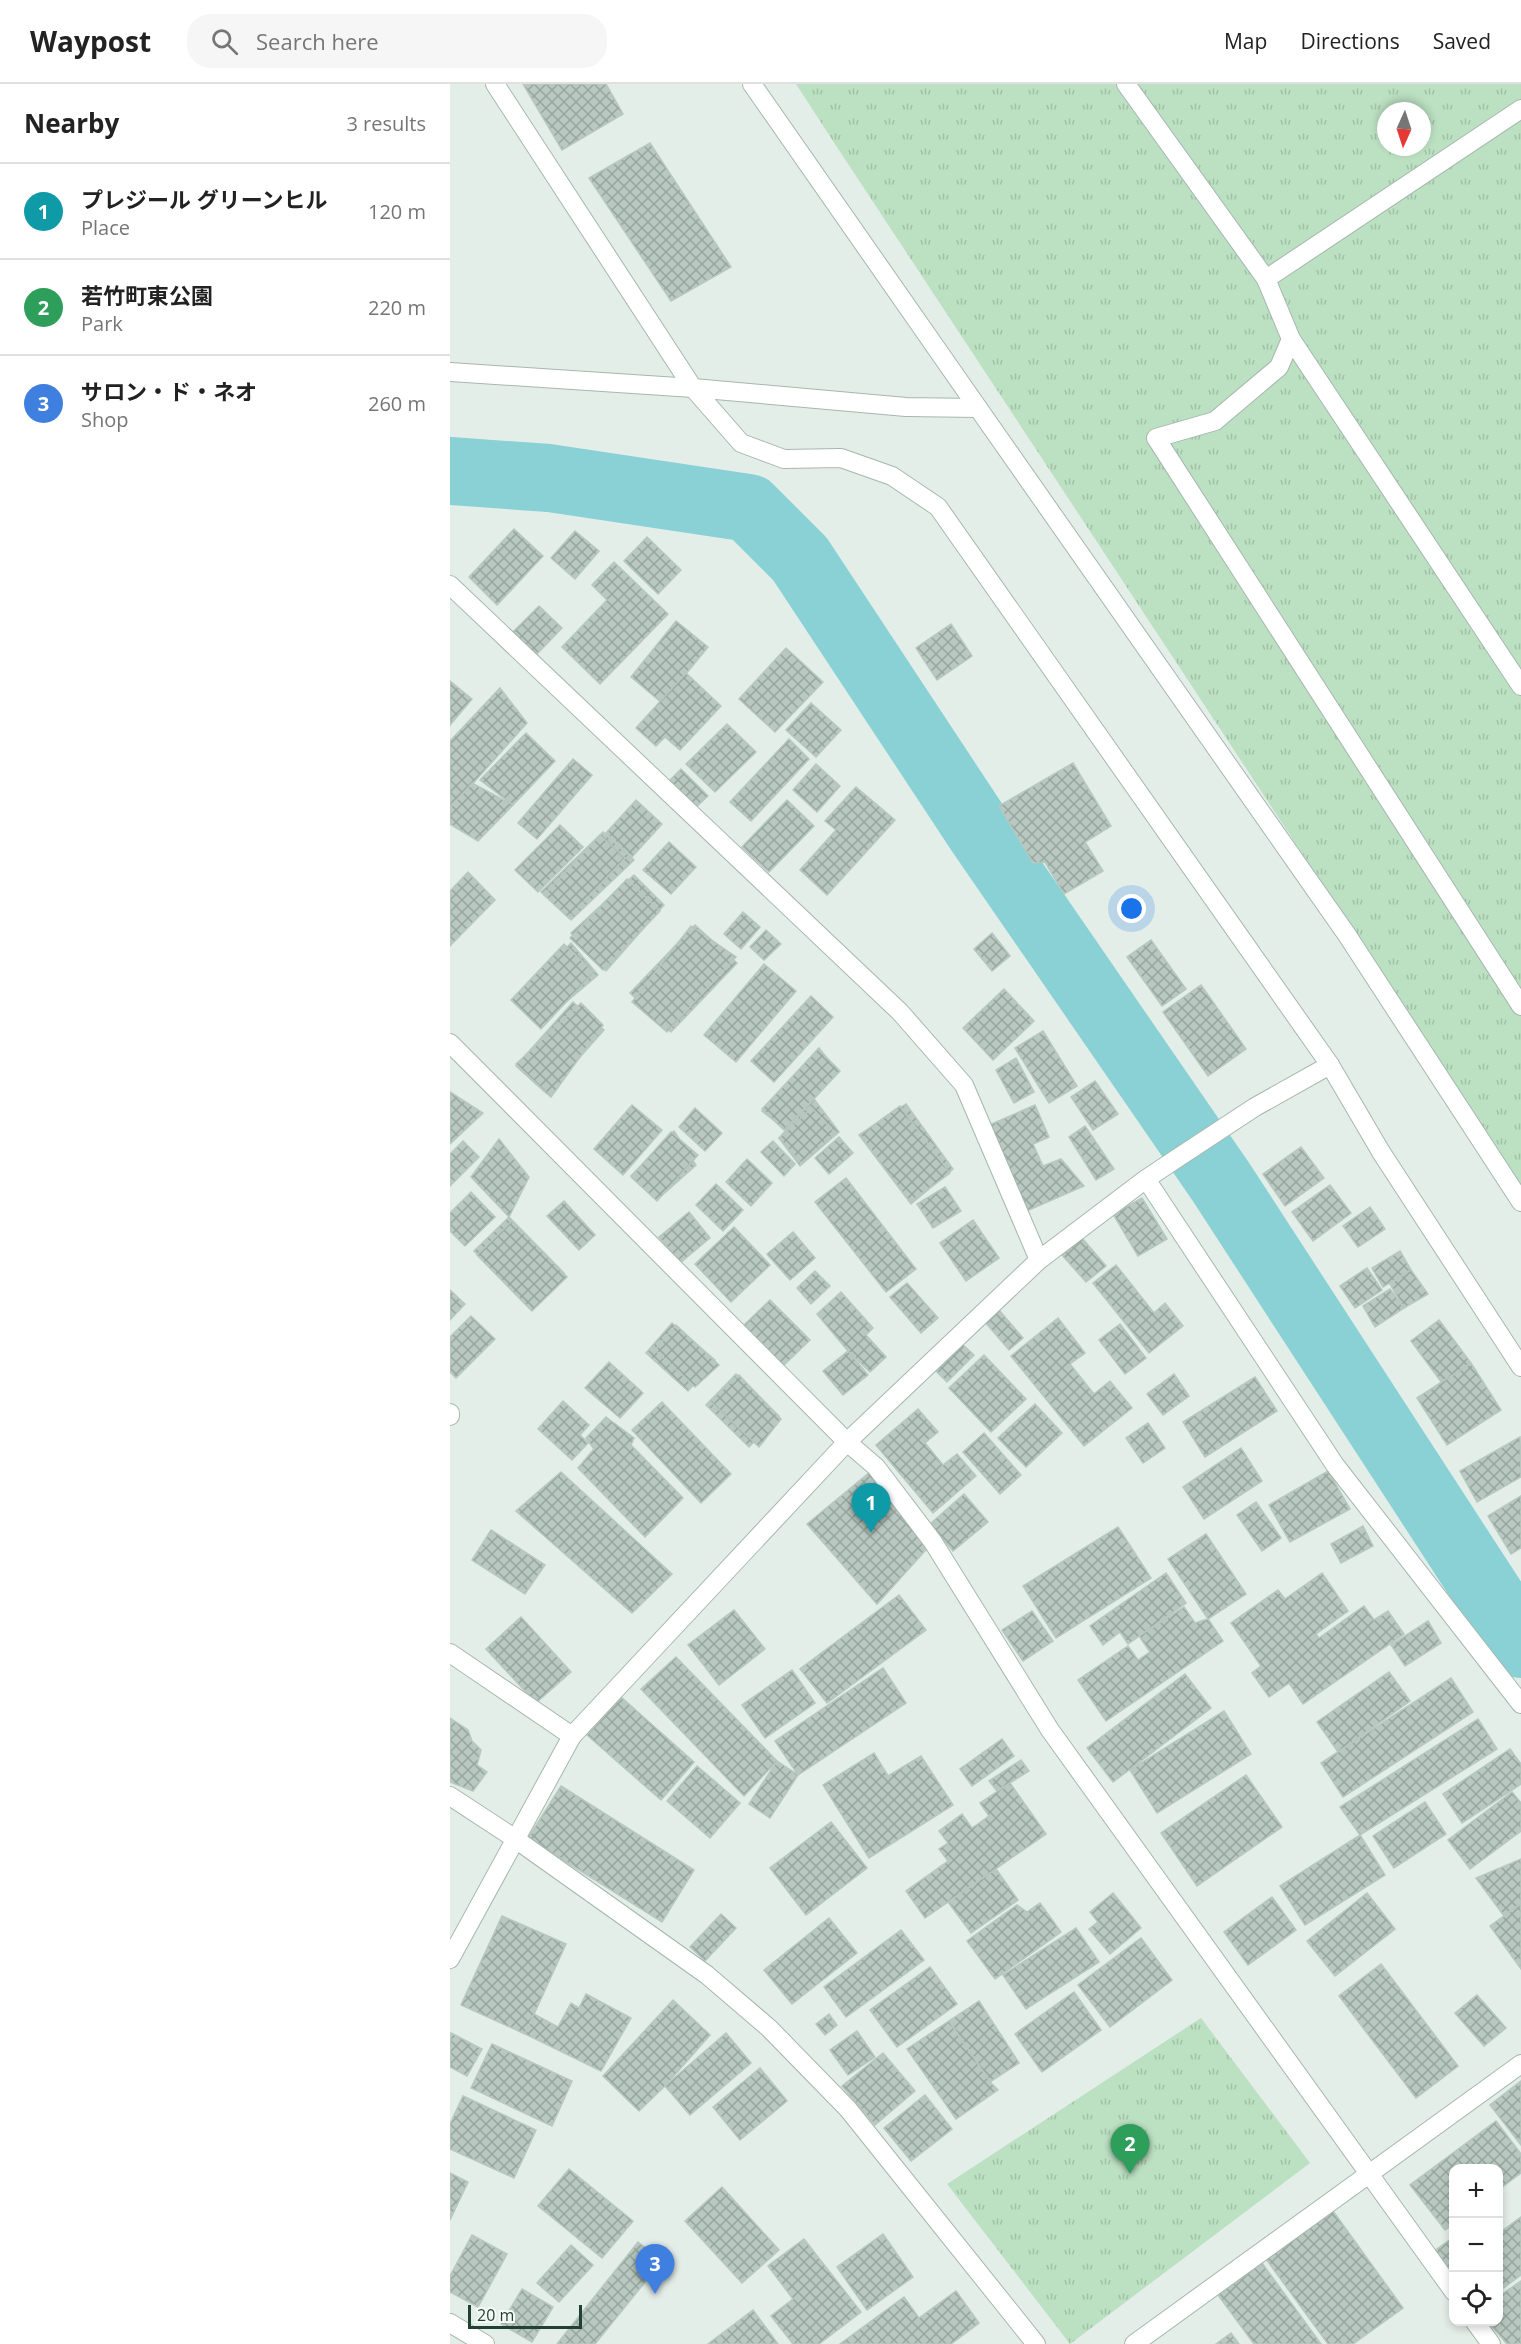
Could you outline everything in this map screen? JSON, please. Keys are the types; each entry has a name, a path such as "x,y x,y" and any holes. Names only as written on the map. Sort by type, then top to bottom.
{"street":[{"path":"495,84 693,388 741,443 784,459 840,458 892,476 938,507 1330,1065 1381,1152 1521,1367"},
{"path":"752,84 1347,935 1521,1202"},
{"path":"1126,84 1266,279 1291,339 1521,686"},
{"path":"1266,279 1521,109"},
{"path":"1291,339 1279,367 1215,421 1156,438 1521,1006"},
{"path":"450,372 693,388 906,407 978,408"},
{"path":"450,585 900,1012 964,1085 1039,1260"},
{"path":"450,1043 847,1442 876,1467 933,1542 1050,1730 1449,2285"},
{"path":"450,1959 514,1838 572,1736 847,1442 1039,1260 1146,1179 1255,1107 1330,1065"},
{"path":"1146,1179 1335,1466 1521,1704"},
{"path":"450,1653 572,1736"},
{"path":"450,1796 514,1838 707,1975 769,2028 848,2109 1036,2344"},
{"path":"1134,2344 1521,2064"},
{"path":"450,2323 485,2344"},
{"path":"1477,2326 1491,2344"}],"green space":[{"path":"796,84 1521,84 1521,1186"},
{"path":"1201,2018 1310,2163 1070,2344 947,2184"}],"building":[{"path":"523,84 606,84 623,114 562,150"},
{"path":"650,143 731,267 671,301 589,178"},
{"path":"514,529 543,556 497,605 469,577"},
{"path":"575,531 599,551 575,579 551,558"},
{"path":"647,537 681,570 658,594 624,561"},
{"path":"614,562 668,614 600,684 562,647 607,600 592,585"},
{"path":"539,606 562,628 536,655 513,632"},
{"path":"676,621 708,647 662,703 631,677"},
{"path":"951,624 972,656 937,680 916,648"},
{"path":"786,648 823,682 775,732 739,699"},
{"path":"686,673 721,706 680,750 665,737 656,746 636,728"},
{"path":"450,681 472,699 450,725"},
{"path":"500,688 527,723 450,809 450,741"},
{"path":"811,703 841,730 816,757 786,730"},
{"path":"727,724 756,752 715,792 686,764"},
{"path":"526,733 555,761 513,805 480,780"},
{"path":"789,739 809,759 751,821 730,802"},
{"path":"573,759 592,775 537,839 518,823"},
{"path":"1073,763 1111,826 1085,842 1103,871 1064,894 1045,862 1033,863 999,806"},
{"path":"816,764 840,786 817,812 793,790"},
{"path":"681,769 708,796 694,809 668,782"},
{"path":"472,783 513,805 478,841 450,824 450,808"},
{"path":"856,787 895,820 827,895 800,870 836,830 825,821"},
{"path":"636,800 662,824 632,857 606,833"},
{"path":"787,800 814,826 769,872 742,847"},
{"path":"560,825 583,847 538,892 515,870"},
{"path":"603,832 634,860 571,920 541,892"},
{"path":"600,835 625,858 569,918 544,895"},
{"path":"669,842 696,867 671,894 643,870"},
{"path":"468,872 495,900 450,946 450,891"},
{"path":"634,875 664,905 606,971 571,933"},
{"path":"627,879 660,911 603,970 570,938"},
{"path":"743,912 760,927 741,949 724,934"},
{"path":"695,925 737,963 671,1032 630,993"},
{"path":"691,926 736,957 667,1032 632,1002"},
{"path":"766,930 781,944 764,960 750,947"},
{"path":"992,933 1010,956 992,971 974,949"},
{"path":"1151,940 1186,989 1162,1006 1127,957"},
{"path":"571,943 598,975 540,1024 513,1000"},
{"path":"564,944 594,972 541,1029 511,1000"},
{"path":"764,964 796,991 736,1062 704,1035"},
{"path":"1201,985 1246,1049 1208,1076 1163,1012"},
{"path":"1004,989 1034,1021 993,1060 963,1028"},
{"path":"811,996 833,1017 774,1082 751,1061"},
{"path":"573,1002 604,1030 547,1094 516,1066"},
{"path":"581,1003 603,1025 551,1097 516,1064"},
{"path":"1043,1031 1077,1086 1049,1103 1015,1048"},
{"path":"819,1048 838,1072 786,1130 762,1111"},
{"path":"818,1049 840,1071 784,1130 762,1109"},
{"path":"1016,1058 1034,1092 1014,1103 996,1070"},
{"path":"1095,1081 1118,1114 1093,1130 1071,1097"},
{"path":"450,1092 483,1113 450,1144"},
{"path":"814,1099 839,1132 800,1166 779,1138"},
{"path":"906,1104 953,1169 911,1204 859,1135"},
{"path":"632,1105 662,1130 623,1175 594,1149"},
{"path":"1035,1105 1049,1137 1033,1144 1043,1166 1061,1159 1084,1186 1022,1213 985,1127"},
{"path":"900,1106 950,1173 910,1202 860,1135"},
{"path":"695,1108 722,1133 705,1151 679,1127"},
{"path":"812,1108 835,1133 801,1163 779,1138"},
{"path":"1085,1126 1114,1169 1096,1180 1069,1137"},
{"path":"674,1131 696,1165 659,1198 631,1176"},
{"path":"671,1132 698,1155 657,1201 631,1177"},
{"path":"839,1137 853,1153 829,1174 815,1158"},
{"path":"499,1139 529,1177 509,1217 471,1177"},
{"path":"463,1141 479,1157 450,1186 450,1154"},
{"path":"773,1141 795,1164 784,1176 761,1152"},
{"path":"1301,1147 1324,1178 1285,1206 1263,1174"},
{"path":"747,1159 772,1183 751,1206 726,1182"},
{"path":"846,1178 916,1269 886,1292 815,1202"},
{"path":"716,1184 743,1210 723,1231 696,1205"},
{"path":"1330,1185 1351,1213 1313,1241 1292,1212"},
{"path":"945,1187 961,1211 933,1228 917,1204"},
{"path":"471,1192 495,1217 465,1246 450,1231 450,1213"},
{"path":"1142,1198 1167,1239 1138,1256 1113,1214"},
{"path":"564,1201 595,1235 579,1250 547,1216"},
{"path":"1370,1207 1385,1229 1358,1247 1343,1226"},
{"path":"689,1212 710,1238 680,1263 659,1237"},
{"path":"509,1217 564,1273 530,1309 474,1251"},
{"path":"973,1220 999,1258 966,1281 940,1243"},
{"path":"512,1221 567,1277 532,1311 477,1255"},
{"path":"734,1227 770,1265 731,1302 695,1264"},
{"path":"793,1232 815,1258 790,1280 767,1254"},
{"path":"1082,1238 1106,1266 1086,1282 1062,1255"},
{"path":"1400,1251 1411,1270 1383,1287 1372,1268"},
{"path":"1116,1265 1154,1313 1165,1303 1183,1326 1149,1353 1093,1283"},
{"path":"1367,1268 1382,1290 1355,1308 1340,1286"},
{"path":"1411,1270 1428,1294 1404,1308 1390,1284"},
{"path":"815,1271 830,1286 811,1304 797,1288"},
{"path":"907,1283 938,1318 921,1333 890,1297"},
{"path":"1390,1289 1404,1308 1375,1327 1363,1306"},
{"path":"450,1290 465,1304 450,1320"},
{"path":"841,1292 873,1328 866,1335 886,1357 870,1372 848,1351 817,1314"},
{"path":"770,1300 810,1340 783,1366 743,1326"},
{"path":"999,1310 1023,1338 1009,1350 985,1322"},
{"path":"471,1316 495,1339 456,1378 450,1372 450,1337"},
{"path":"1058,1318 1085,1353 1070,1364 1094,1394 1110,1381 1132,1408 1084,1446 1011,1356"},
{"path":"1439,1320 1471,1363 1442,1383 1411,1341"},
{"path":"672,1323 715,1360 688,1391 646,1353"},
{"path":"1120,1324 1146,1358 1125,1374 1099,1340"},
{"path":"676,1325 719,1365 695,1387 655,1350"},
{"path":"962,1344 974,1355 947,1382 935,1370"},
{"path":"848,1351 868,1375 843,1395 823,1371"},
{"path":"984,1355 1026,1399 991,1432 949,1388"},
{"path":"609,1362 643,1393 620,1418 585,1388"},
{"path":"1471,1363 1501,1410 1447,1445 1417,1398"},
{"path":"736,1374 779,1416 749,1447 706,1405"},
{"path":"1174,1374 1189,1396 1163,1415 1147,1394"},
{"path":"739,1375 781,1419 759,1447 710,1401"},
{"path":"1255,1377 1277,1411 1205,1457 1183,1422"},
{"path":"563,1401 589,1425 580,1435 588,1443 572,1460 538,1429"},
{"path":"662,1402 731,1474 701,1503 632,1430"},
{"path":"1035,1404 1062,1433 1026,1467 998,1438"},
{"path":"918,1409 938,1432 925,1443 943,1465 957,1454 976,1476 933,1513 876,1445"},
{"path":"606,1417 634,1438 631,1445 683,1498 645,1537 578,1468 594,1449 586,1438"},
{"path":"1148,1423 1165,1448 1143,1463 1126,1438"},
{"path":"984,1433 1021,1475 1000,1494 963,1452"},
{"path":"1520,1437 1521,1477 1477,1502 1460,1471"},
{"path":"1241,1448 1262,1481 1204,1519 1183,1487"},
{"path":"876,1467 933,1542 877,1604 807,1524"},
{"path":"1328,1471 1350,1509 1290,1542 1269,1505"},
{"path":"561,1472 672,1574 632,1613 516,1511"},
{"path":"964,1494 988,1522 953,1551 930,1524"},
{"path":"1521,1496 1521,1548 1511,1554 1488,1516"},
{"path":"1256,1502 1281,1538 1262,1551 1237,1515"},
{"path":"1363,1526 1373,1546 1341,1563 1331,1544"},
{"path":"1118,1527 1151,1578 1056,1638 1023,1586"},
{"path":"491,1530 545,1565 525,1594 472,1560"},
{"path":"1206,1534 1246,1594 1208,1619 1168,1559"},
{"path":"1166,1573 1186,1603 1128,1644 1120,1632 1103,1645 1090,1626"},
{"path":"1322,1573 1348,1611 1316,1634 1319,1638 1364,1606 1374,1620 1388,1611 1404,1634 1303,1704 1289,1683 1269,1697 1252,1673 1261,1666 1231,1623 1278,1590 1285,1599"},
{"path":"899,1595 926,1630 827,1703 800,1669"},
{"path":"1184,1607 1195,1623 1208,1619 1223,1641 1106,1721 1078,1680 1128,1646 1138,1660 1150,1652 1139,1636"},
{"path":"734,1610 765,1649 719,1685 688,1645"},
{"path":"1032,1611 1053,1641 1023,1661 1002,1630"},
{"path":"521,1617 571,1672 536,1703 486,1649"},
{"path":"1428,1621 1441,1643 1405,1666 1391,1645"},
{"path":"676,1657 777,1761 744,1796 641,1689"},
{"path":"883,1668 906,1703 798,1775 775,1741"},
{"path":"792,1670 815,1703 765,1738 742,1705"},
{"path":"1389,1672 1410,1701 1338,1752 1317,1722"},
{"path":"1185,1674 1211,1708 1113,1782 1087,1748"},
{"path":"1451,1678 1473,1712 1343,1797 1321,1763"},
{"path":"621,1697 694,1762 661,1800 587,1735"},
{"path":"1224,1711 1251,1754 1157,1813 1130,1770"},
{"path":"450,1718 468,1730 472,1741 481,1750 477,1765 487,1772 473,1791 450,1782"},
{"path":"1478,1719 1497,1749 1360,1835 1340,1807"},
{"path":"1002,1739 1014,1756 972,1786 960,1769"},
{"path":"1510,1749 1521,1764 1521,1784 1462,1823 1443,1794"},
{"path":"874,1753 888,1776 921,1756 953,1805 869,1858 823,1785"},
{"path":"1021,1760 1029,1771 997,1791 989,1781"},
{"path":"777,1761 798,1775 770,1818 749,1804"},
{"path":"697,1766 740,1803 710,1838 667,1801"},
{"path":"1246,1775 1282,1827 1197,1886 1161,1833"},
{"path":"1010,1783 1046,1834 925,1918 906,1891 948,1861 939,1849 948,1843 939,1831 962,1814 972,1828 989,1816 980,1803"},
{"path":"561,1786 694,1870 662,1922 528,1838"},
{"path":"1512,1792 1521,1803 1521,1831 1470,1869 1448,1840"},
{"path":"1425,1802 1446,1834 1394,1868 1373,1836"},
{"path":"831,1822 867,1868 806,1915 770,1868"},
{"path":"1360,1835 1385,1875 1305,1925 1280,1886"},
{"path":"1521,1859 1521,1903 1504,1916 1476,1878"},
{"path":"996,1869 1018,1900 971,1933 948,1902"},
{"path":"1113,1893 1141,1928 1110,1954 1089,1929 1098,1922 1090,1912"},
{"path":"1367,1893 1395,1929 1335,1976 1307,1941"},
{"path":"1272,1897 1296,1930 1248,1965 1224,1932"},
{"path":"1040,1903 1061,1932 995,1979 967,1941 1017,1905 1027,1912"},
{"path":"1521,1904 1521,1969 1490,1926"},
{"path":"721,1914 736,1928 705,1961 690,1947"},
{"path":"502,1916 566,1944 525,2034 461,2005"},
{"path":"829,1918 857,1953 792,2004 764,1970"},
{"path":"1076,1928 1099,1962 1026,2009 1003,1975"},
{"path":"901,1930 924,1960 846,2017 824,1987"},
{"path":"1141,1938 1172,1980 1110,2027 1078,1985"},
{"path":"1381,1964 1458,2066 1416,2098 1339,1996"},
{"path":"930,1967 957,2004 897,2047 870,2010"},
{"path":"1074,1992 1101,2030 1042,2072 1015,2034"},
{"path":"586,1994 631,2018 601,2071 525,2034 534,2014 558,2027 571,2003 579,2008"},
{"path":"1477,1995 1506,2028 1484,2046 1455,2013"},
{"path":"673,2000 710,2035 665,2086 639,2111 603,2076"},
{"path":"979,2001 1019,2063 990,2082 949,2021"},
{"path":"829,2014 837,2025 825,2035 816,2024"},
{"path":"949,2021 990,2082 998,2090 956,2119 907,2049"},
{"path":"857,2031 875,2057 848,2075 830,2050"},
{"path":"451,2033 482,2049 467,2076 450,2067"},
{"path":"726,2033 751,2063 690,2115 665,2086"},
{"path":"492,2044 572,2081 552,2126 471,2088"},
{"path":"883,2053 915,2091 875,2125 842,2086"},
{"path":"760,2068 787,2101 740,2140 713,2107"},
{"path":"1521,2081 1521,2145 1490,2105"},
{"path":"925,2095 952,2129 911,2161 884,2128"},
{"path":"463,2096 536,2130 514,2178 450,2149 450,2124"},
{"path":"1496,2121 1521,2154 1521,2173 1503,2186 1503,2164 1449,2164 1449,2227 1445,2230 1410,2185"},
{"path":"569,2169 633,2221 602,2258 538,2206"},
{"path":"450,2173 468,2182 450,2220"},
{"path":"722,2187 779,2250 742,2283 685,2221"},
{"path":"1333,2211 1403,2308 1353,2344 1328,2344 1266,2259"},
{"path":"1521,2217 1521,2275 1503,2288 1503,2272 1503,2230"},
{"path":"883,2234 913,2277 867,2310 837,2267"},
{"path":"472,2235 507,2254 478,2307 450,2292 450,2276"},
{"path":"804,2239 861,2312 819,2344 793,2344 771,2316 793,2299 768,2266"},
{"path":"1449,2241 1449,2279 1430,2254"},
{"path":"638,2242 662,2261 595,2344 557,2344"},
{"path":"571,2245 593,2265 559,2302 537,2283"},
{"path":"1262,2263 1321,2344 1254,2344 1218,2295"},
{"path":"1521,2281 1521,2344 1507,2344 1491,2326 1503,2326 1503,2294"},
{"path":"522,2289 553,2307 532,2342 501,2324"},
{"path":"956,2291 979,2323 951,2344 840,2344 904,2297 919,2318"},
{"path":"753,2310 778,2344 708,2344"},
{"path":"1231,2333 1239,2344 1216,2344"}],"waterway":[{"path":"450,471 549,478 749,508 800,559 980,832 1221,1182 1521,1644"}],"place":[{"name":"プレジール グリーンヒル","path":"871,1533"},
{"name":"若竹町東公園","path":"1130,2174"},
{"name":"サロン・ド・ネオ","path":"655,2294"}]}
